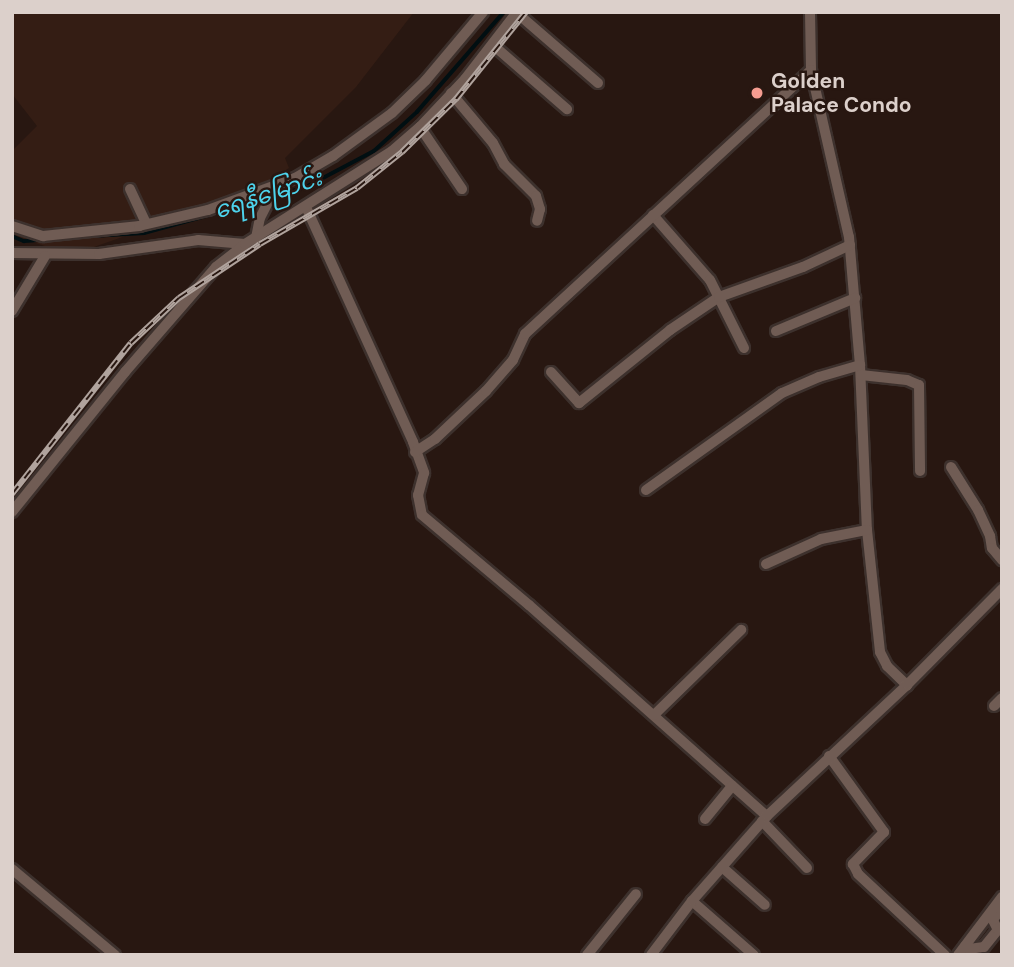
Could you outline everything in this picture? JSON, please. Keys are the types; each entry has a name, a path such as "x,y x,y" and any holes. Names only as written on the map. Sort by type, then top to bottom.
{"street":[{"path":"12,226 43,236 146,224 208,210 277,187 333,156 392,113 426,80 483,12"},
{"path":"14,506 183,302 225,258 392,151 420,127 451,93 493,45 517,12 598,83"},
{"path":"810,12 811,70 850,245 860,370 867,530 880,652 887,666 907,685"},
{"path":"493,45 566,110"},
{"path":"415,452 435,439 486,391 513,360 521,338 811,70"},
{"path":"451,93 493,143 504,164 536,196 540,209 537,220"},
{"path":"420,127 462,189"},
{"path":"256,236 277,187"},
{"path":"130,189 146,224"},
{"path":"306,207 424,473 418,503 430,524 529,605 732,786 807,868"},
{"path":"653,215 698,264 719,297 744,348"},
{"path":"12,253 45,256 99,254 198,240 245,244"},
{"path":"551,372 579,403 670,330 719,297 803,267 850,245"},
{"path":"12,311 45,256"},
{"path":"776,331 855,298"},
{"path":"646,490 782,393 819,377 860,370 919,385 920,471"},
{"path":"951,467 978,510 990,536 992,548 1002,560"},
{"path":"766,564 821,539 867,530"},
{"path":"651,955 692,901 764,819 828,756 907,685 1002,589"},
{"path":"654,715 741,630"},
{"path":"828,756 884,832 853,864 858,874 945,955"},
{"path":"705,819 732,786"},
{"path":"722,867 765,905"},
{"path":"12,869 115,955"},
{"path":"587,955 636,894"},
{"path":"961,950 1002,897"},
{"path":"692,901 754,955"},
{"path":"961,950 984,947 998,930 993,920 1002,908"}],"shaded area":[{"path":"12,12 414,12 356,87 285,158 289,168 227,207 151,227 71,255 12,235 12,151 37,126 12,94"}],"waterway":[{"name":"ရေနီမြောင်း","path":"273,197 306,187 374,151 417,112 504,12"},
{"name":"ရေနီမြောင်း","path":"92,236 144,233 265,200"},
{"name":"ရေနီမြောင်း","path":"12,236 24,241 39,240"}],"railway":[{"path":"12,494 131,343 179,298 260,244 357,188 402,152 456,99 526,12"}],"place":[{"name":"Golden Palace Condo","path":"757,93"}]}
